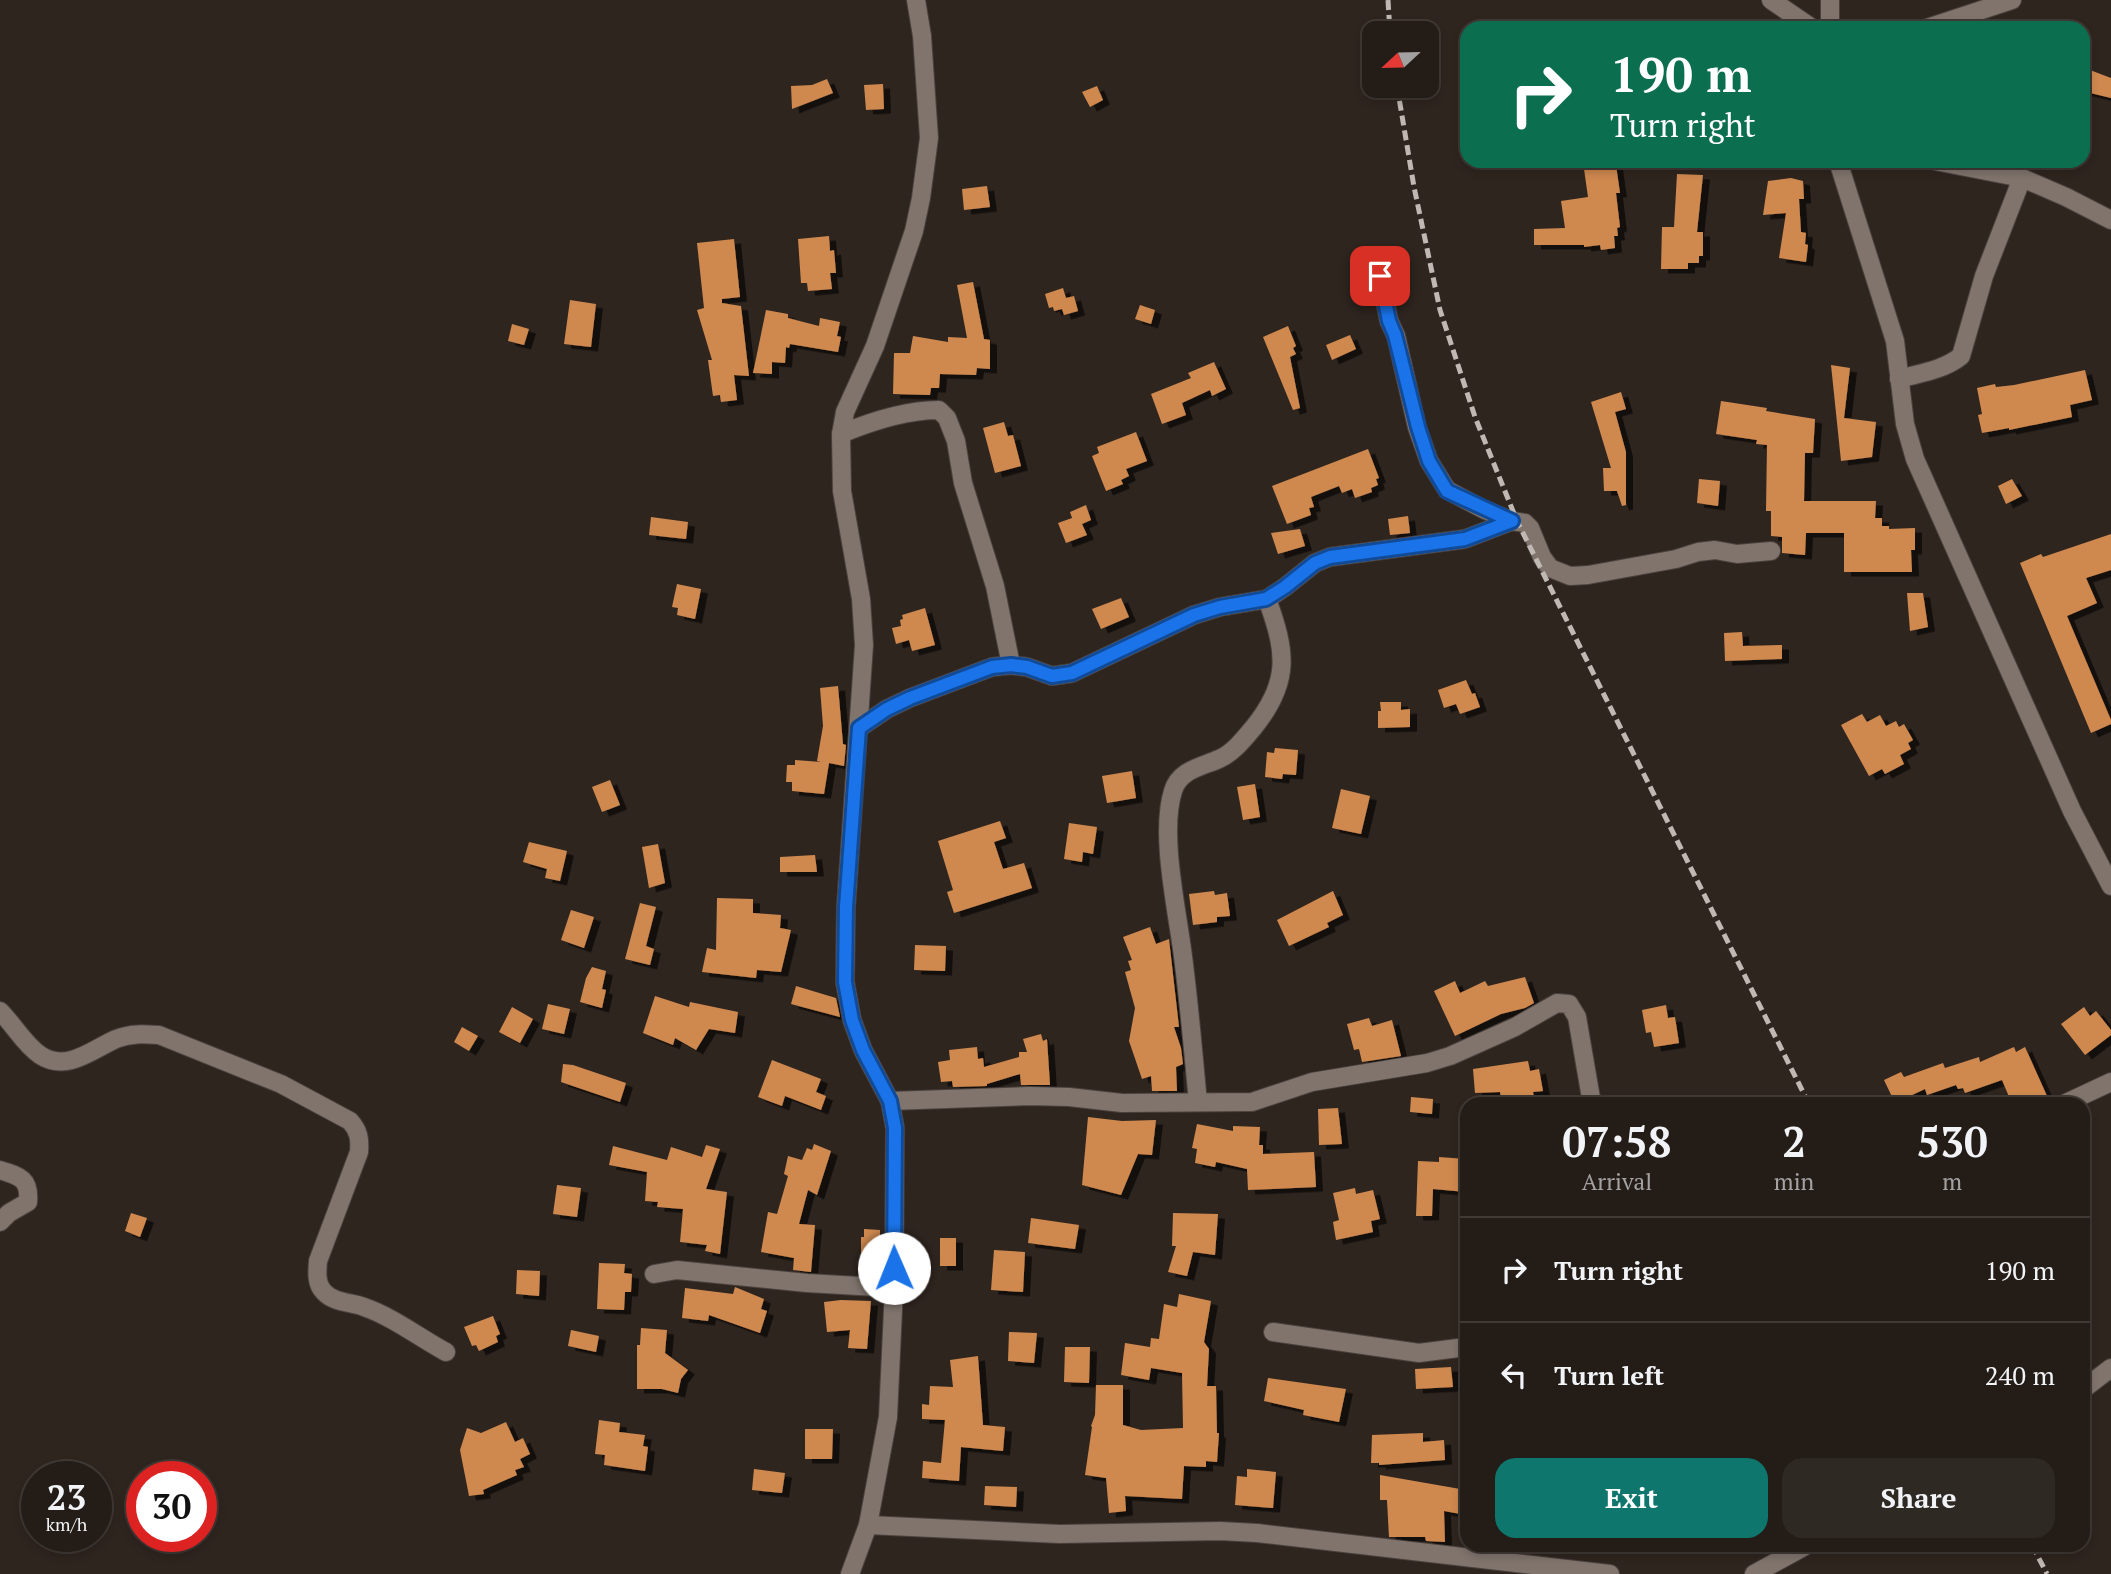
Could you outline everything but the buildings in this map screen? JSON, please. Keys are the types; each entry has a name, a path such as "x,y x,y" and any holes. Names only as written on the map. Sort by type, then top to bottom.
{"street":[{"path":"850,1574 869,1525 888,1417 894,1288 895,1128 890,1101 863,1050 852,1020 845,982 846,907 863,682 863,633 861,599 842,491 841,434 845,412 875,346 914,231 921,198 929,138 922,36 916,0"},
{"path":"1771,0 1802,21"},
{"path":"1830,0 1830,21"},
{"path":"1948,21 2012,0"},
{"path":"1840,168 1895,341 1905,424 1915,460 2072,811 2111,886"},
{"path":"1971,168 2022,178 2111,220"},
{"path":"1899,379 1936,369 1961,356 1984,276 2022,178"},
{"path":"1380,276 1389,321 1429,461 1447,491 1512,521 1525,523 1550,568 1570,576 1715,550 1737,554 1771,551"},
{"path":"841,434 868,423 928,410 939,410 947,418 956,442 962,483 995,586 1011,665"},
{"path":"859,728 887,709 910,698 992,667 1027,667 1052,676 1062,676 1194,615 1220,607 1266,599 1315,563 1330,557 1465,539 1512,521"},
{"path":"1198,1102 1168,841 1172,793 1177,780 1189,771 1230,752 1263,716 1278,690 1283,656 1277,628 1266,599"},
{"path":"890,1101 1029,1096 1122,1103 1252,1102 1312,1082 1427,1063 1450,1056 1515,1027 1557,1003 1569,1004 1577,1017 1591,1097"},
{"path":"0,1011 26,1042 41,1056 52,1060 66,1062 92,1054 117,1039 138,1033 159,1035 281,1084 350,1121 357,1129 360,1139 359,1152 318,1261 317,1277 322,1291 332,1299 376,1312 446,1352"},
{"path":"2079,1097 2111,1082"},
{"path":"0,1170 23,1180 29,1190 28,1202 0,1222"},
{"path":"654,1274 677,1270 807,1283 894,1288"},
{"path":"1273,1332 1419,1353 1460,1348"},
{"path":"2090,1384 2111,1368"},
{"path":"869,1525 1060,1534 1220,1531 1257,1533 1610,1574"},
{"path":"1754,1574 1794,1552"}],"railway":[{"path":"1388,0 1389,21"},
{"path":"1399,98 1414,187 1440,310 1475,417 1517,521 1805,1097"},
{"path":"2036,1552 2047,1574"}],"route":[{"path":"894,1268 895,1128 890,1101 863,1050 852,1020 845,982 846,907 859,728 887,709 910,698 992,667 1027,667 1052,676 1072,673 1194,615 1220,607 1266,599 1315,563 1330,557 1465,539 1512,521 1447,491 1429,461 1389,321 1380,276"}]}
